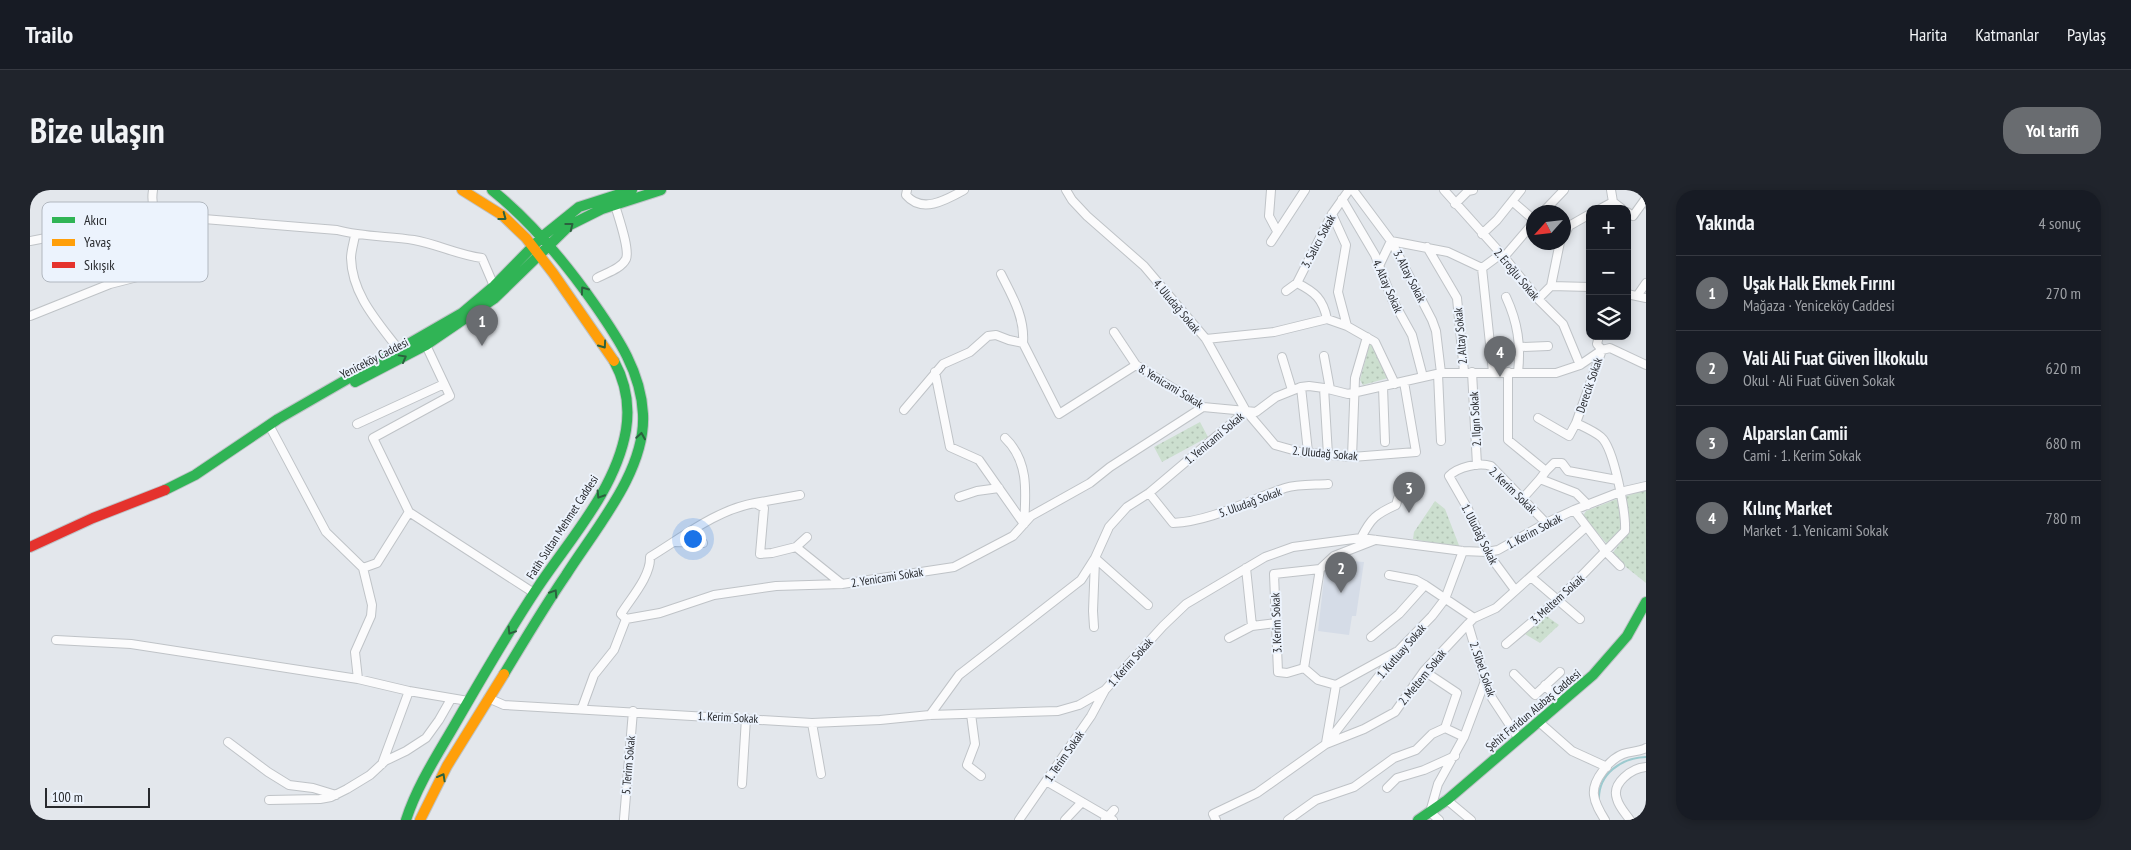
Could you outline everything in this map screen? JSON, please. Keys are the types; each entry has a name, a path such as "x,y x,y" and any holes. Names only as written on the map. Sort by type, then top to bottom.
{"main road":[{"name":"Fatih Sultan Mehmet Caddesi","path":"406,820 413,798 468,700 534,593 603,491 624,447 628,428 625,384 616,363 540,256 508,220 462,190"},
{"path":"420,820 457,749 611,504 632,466 641,435 643,417 641,398 633,365 613,331 543,236 514,207 492,190"},
{"name":"Yeniceköy Caddesi","path":"327,392 399,350 424,341 494,286 543,236 579,207 618,192 632,190"},
{"name":"Yeniceköy Caddesi","path":"327,392 332,392 371,375 495,298 570,225 584,216 661,190"},
{"path":"30,547 93,518 166,490 195,475 269,425 327,392"},
{"name":"Şehit Feridun Alabaş Caddesi","path":"1418,820 1447,800 1594,675 1627,636 1646,602"}],"street":[{"path":"907,190 906,195 912,202 928,206 950,198 964,190"},
{"name":"4. Uludağ Sokak","path":"1066,190 1072,200 1087,216 1144,266 1206,339 1246,411 1268,438"},
{"path":"1271,190 1269,216 1277,231"},
{"path":"1271,242 1305,190"},
{"name":"3. Salıcı Sokak","path":"1286,291 1297,283 1332,214 1351,190"},
{"name":"3. Altay Sokak","path":"1351,190 1392,241 1436,331 1440,373 1441,441"},
{"name":"2. Eroğlu Sokak","path":"1444,190 1503,256 1538,299 1563,324 1580,365"},
{"path":"1455,204 1468,191 1473,190"},
{"path":"1482,234 1497,220 1522,190"},
{"path":"1549,205 1564,190"},
{"path":"1612,190 1613,202"},
{"path":"1631,215 1633,216 1646,198"},
{"name":"4. Altay Sokak","path":"1342,199 1375,255 1392,299 1412,335 1423,377"},
{"path":"1512,201 1526,214"},
{"path":"1613,202 1617,205"},
{"path":"1607,205 1613,202"},
{"path":"597,278 617,268 626,258 626,249 615,205"},
{"path":"1332,214 1346,245 1338,292 1346,326"},
{"path":"1571,225 1586,216"},
{"path":"208,220 337,230 355,235 414,240 467,256 482,258 494,286"},
{"path":"1482,268 1503,256 1526,230"},
{"path":"355,235 351,258 358,291 366,306 399,350"},
{"path":"1379,266 1392,241 1448,252 1482,268"},
{"name":"2. Altay Sokak","path":"1427,248 1457,298 1464,372"},
{"path":"1538,299 1551,286 1558,250"},
{"path":"1482,268 1493,372"},
{"path":"1001,274 1022,319 1024,343 1059,414 1136,365"},
{"path":"30,316 118,282"},
{"path":"1297,283 1314,291 1324,304 1327,319"},
{"path":"1637,296 1646,283"},
{"path":"1551,286 1586,287"},
{"path":"1631,295 1646,298"},
{"path":"1506,297 1513,312 1521,347 1518,373"},
{"path":"1206,339 1274,332 1327,319 1346,326 1375,342 1395,384"},
{"name":"8. Yenicami Sokak","path":"1114,332 1136,365 1203,407 1246,411"},
{"path":"904,410 943,364 970,352 988,336 996,335 1024,343"},
{"path":"1352,458 1356,393 1355,378 1367,337"},
{"path":"1598,340 1597,344 1602,350 1610,348 1646,365"},
{"path":"424,341 450,396 373,438 409,512 534,593"},
{"path":"1521,347 1548,346"},
{"name":"1. Yenicami Sokak","path":"930,715 960,675 1081,580 1095,558 1109,527 1127,507 1149,493 1246,411 1256,412 1276,397 1301,387 1309,386 1327,388 1348,394 1440,373 1556,373 1580,365 1602,350"},
{"name":"Derecik Sokak","path":"1602,350 1576,423 1601,437 1610,451 1620,492"},
{"path":"1324,356 1327,388 1328,454"},
{"path":"1282,357 1292,390"},
{"path":"935,372 950,447 979,460 1024,524"},
{"name":"2. Ilgın Sokak","path":"1472,372 1477,465"},
{"path":"1508,372 1508,440 1546,472"},
{"name":"2. Uludağ Sokak","path":"1268,438 1275,445 1284,449 1352,458 1416,452 1404,382"},
{"path":"357,424 444,384"},
{"path":"1301,387 1308,452"},
{"path":"1383,387 1385,442"},
{"name":"2. Yenicami Sokak","path":"626,619 660,613 714,595 776,586 842,584 954,567 1013,536 1031,516 1090,483 1110,467 1203,407"},
{"path":"1538,418 1569,436 1576,423"},
{"path":"269,425 326,532 363,568 372,605 371,616 356,652 358,679"},
{"path":"1005,438 1013,446 1024,467 1026,491 1024,524"},
{"path":"1523,498 1554,463 1562,464 1568,470 1617,480"},
{"name":"2. Kerim Sokak","path":"1449,476 1455,470 1485,464 1491,466 1546,523"},
{"name":"1. Uludağ Sokak","path":"1449,476 1468,509 1487,552 1515,590"},
{"path":"1540,479 1576,492 1588,505"},
{"name":"5. Uludağ Sokak","path":"1149,493 1173,523 1211,516 1287,488 1328,484"},
{"name":"1. Kerim Sokak","path":"488,698 504,704 812,723 880,720 930,715 1058,711 1079,705 1105,690 1163,626 1186,604 1265,557 1293,547 1361,538 1463,551 1487,552 1498,550 1546,523 1574,510 1620,492 1646,486"},
{"path":"959,497 977,491 999,488"},
{"name":"3. Meltem Sokak","path":"1506,644 1558,600 1625,531 1626,518 1620,492"},
{"path":"582,708 594,675 614,650 626,619 621,614 650,567 650,557 732,509 800,495"},
{"path":"1361,538 1370,521 1380,512 1396,505 1398,498"},
{"path":"755,503 764,508 760,554 796,548 807,537"},
{"path":"1574,510 1606,552 1620,566"},
{"path":"363,568 377,563 409,512"},
{"name":"2. Meltem Sokak","path":"1214,817 1256,793 1326,744 1364,730 1395,712 1424,672 1471,621 1496,608 1586,527"},
{"path":"1376,539 1334,556 1320,569 1304,668 1318,680 1336,685 1399,650"},
{"path":"675,542 703,543"},
{"path":"796,548 842,584"},
{"name":"1. Kutluay Sokak","path":"1326,744 1399,650 1432,616 1445,599 1463,551"},
{"path":"1095,558 1148,605"},
{"path":"1094,628 1095,558"},
{"path":"1246,568 1252,626"},
{"name":"3. Kerim Sokak","path":"1304,668 1287,673 1278,672 1274,574 1320,569"},
{"path":"1389,575 1416,580 1425,585 1471,621"},
{"path":"1530,577 1580,619"},
{"path":"1371,637 1400,614 1425,585"},
{"name":"2. Sibel Sokak","path":"1471,621 1485,682 1492,698 1519,739"},
{"path":"1229,638 1252,626 1276,623"},
{"path":"56,640 131,644 358,679 450,699 468,700"},
{"path":"1288,820 1316,800 1354,787 1394,758 1416,750 1432,734 1445,728 1457,693 1424,672"},
{"path":"1514,674 1535,695 1560,672"},
{"path":"1439,820 1430,812 1438,784 1464,737 1485,682"},
{"path":"1326,744 1336,685"},
{"path":"1545,685 1561,702"},
{"name":"1. Terim Sokak","path":"1019,820 1091,716 1105,690"},
{"path":"381,764 409,691"},
{"path":"269,800 320,799 336,795 370,775 381,764 426,738 440,720 450,699"},
{"name":"5. Terim Sokak","path":"624,819 633,711"},
{"path":"971,714 975,744 967,765 980,776"},
{"path":"742,784 746,718"},
{"path":"1539,722 1572,751 1607,767"},
{"path":"812,723 821,774"},
{"path":"1445,728 1464,737"},
{"path":"228,742 289,785 313,788 336,795"},
{"path":"1605,820 1596,805 1593,792 1602,774 1607,767 1623,754 1646,748"},
{"path":"1387,788 1397,778 1424,770 1455,756"},
{"path":"1630,820 1617,800 1617,788 1622,780 1631,772 1646,767"},
{"path":"1046,781 1110,817"},
{"path":"1447,800 1471,820"},
{"path":"1066,820 1082,802"}],"shaded area":[{"path":"1335,560 1364,562 1356,616 1352,616 1349,635 1318,631 1325,570"}],"green space":[{"path":"1370,343 1373,343 1388,378 1363,385 1360,380"},
{"path":"1200,422 1208,437 1162,462 1154,447"},
{"path":"1646,490 1646,583 1611,555 1624,538 1630,524 1623,497"},
{"path":"1617,499 1623,514 1624,524 1619,533 1607,544 1583,516 1586,511"},
{"path":"1435,501 1445,509 1460,548 1413,539 1414,532"},
{"path":"1545,615 1559,625 1540,643 1523,633"}],"waterway":[{"path":"1599,800 1602,782 1613,769 1628,760 1646,757"}],"traffic: fast":[{"path":"492,190 548,244 604,317 620,343 633,370 638,384 643,414 642,435 628,478 604,519 550,599 504,674"},
{"path":"165,490 195,475 278,419 462,313 494,286 543,236 579,207 632,190"},
{"path":"355,382 426,345 495,298 570,225 602,209 661,190"},
{"path":"406,820 427,772 495,656 538,587 590,513 613,473 621,452 628,412 622,378 614,361"},
{"path":"1418,820 1447,800 1593,675 1627,636 1646,602"}],"traffic: slow":[{"path":"462,190 502,215 526,238 553,273 614,361"},
{"path":"420,820 447,766 504,674"}],"traffic: jam":[{"path":"30,547 93,518 165,490"}],"place":[{"name":"Uşak Halk Ekmek Fırını","path":"482,346"},
{"name":"Kılınç Market","path":"1500,377"},
{"name":"Alparslan Camii","path":"1409,513"},
{"name":"Vali Ali Fuat Güven İlkokulu","path":"1341,593"}]}
